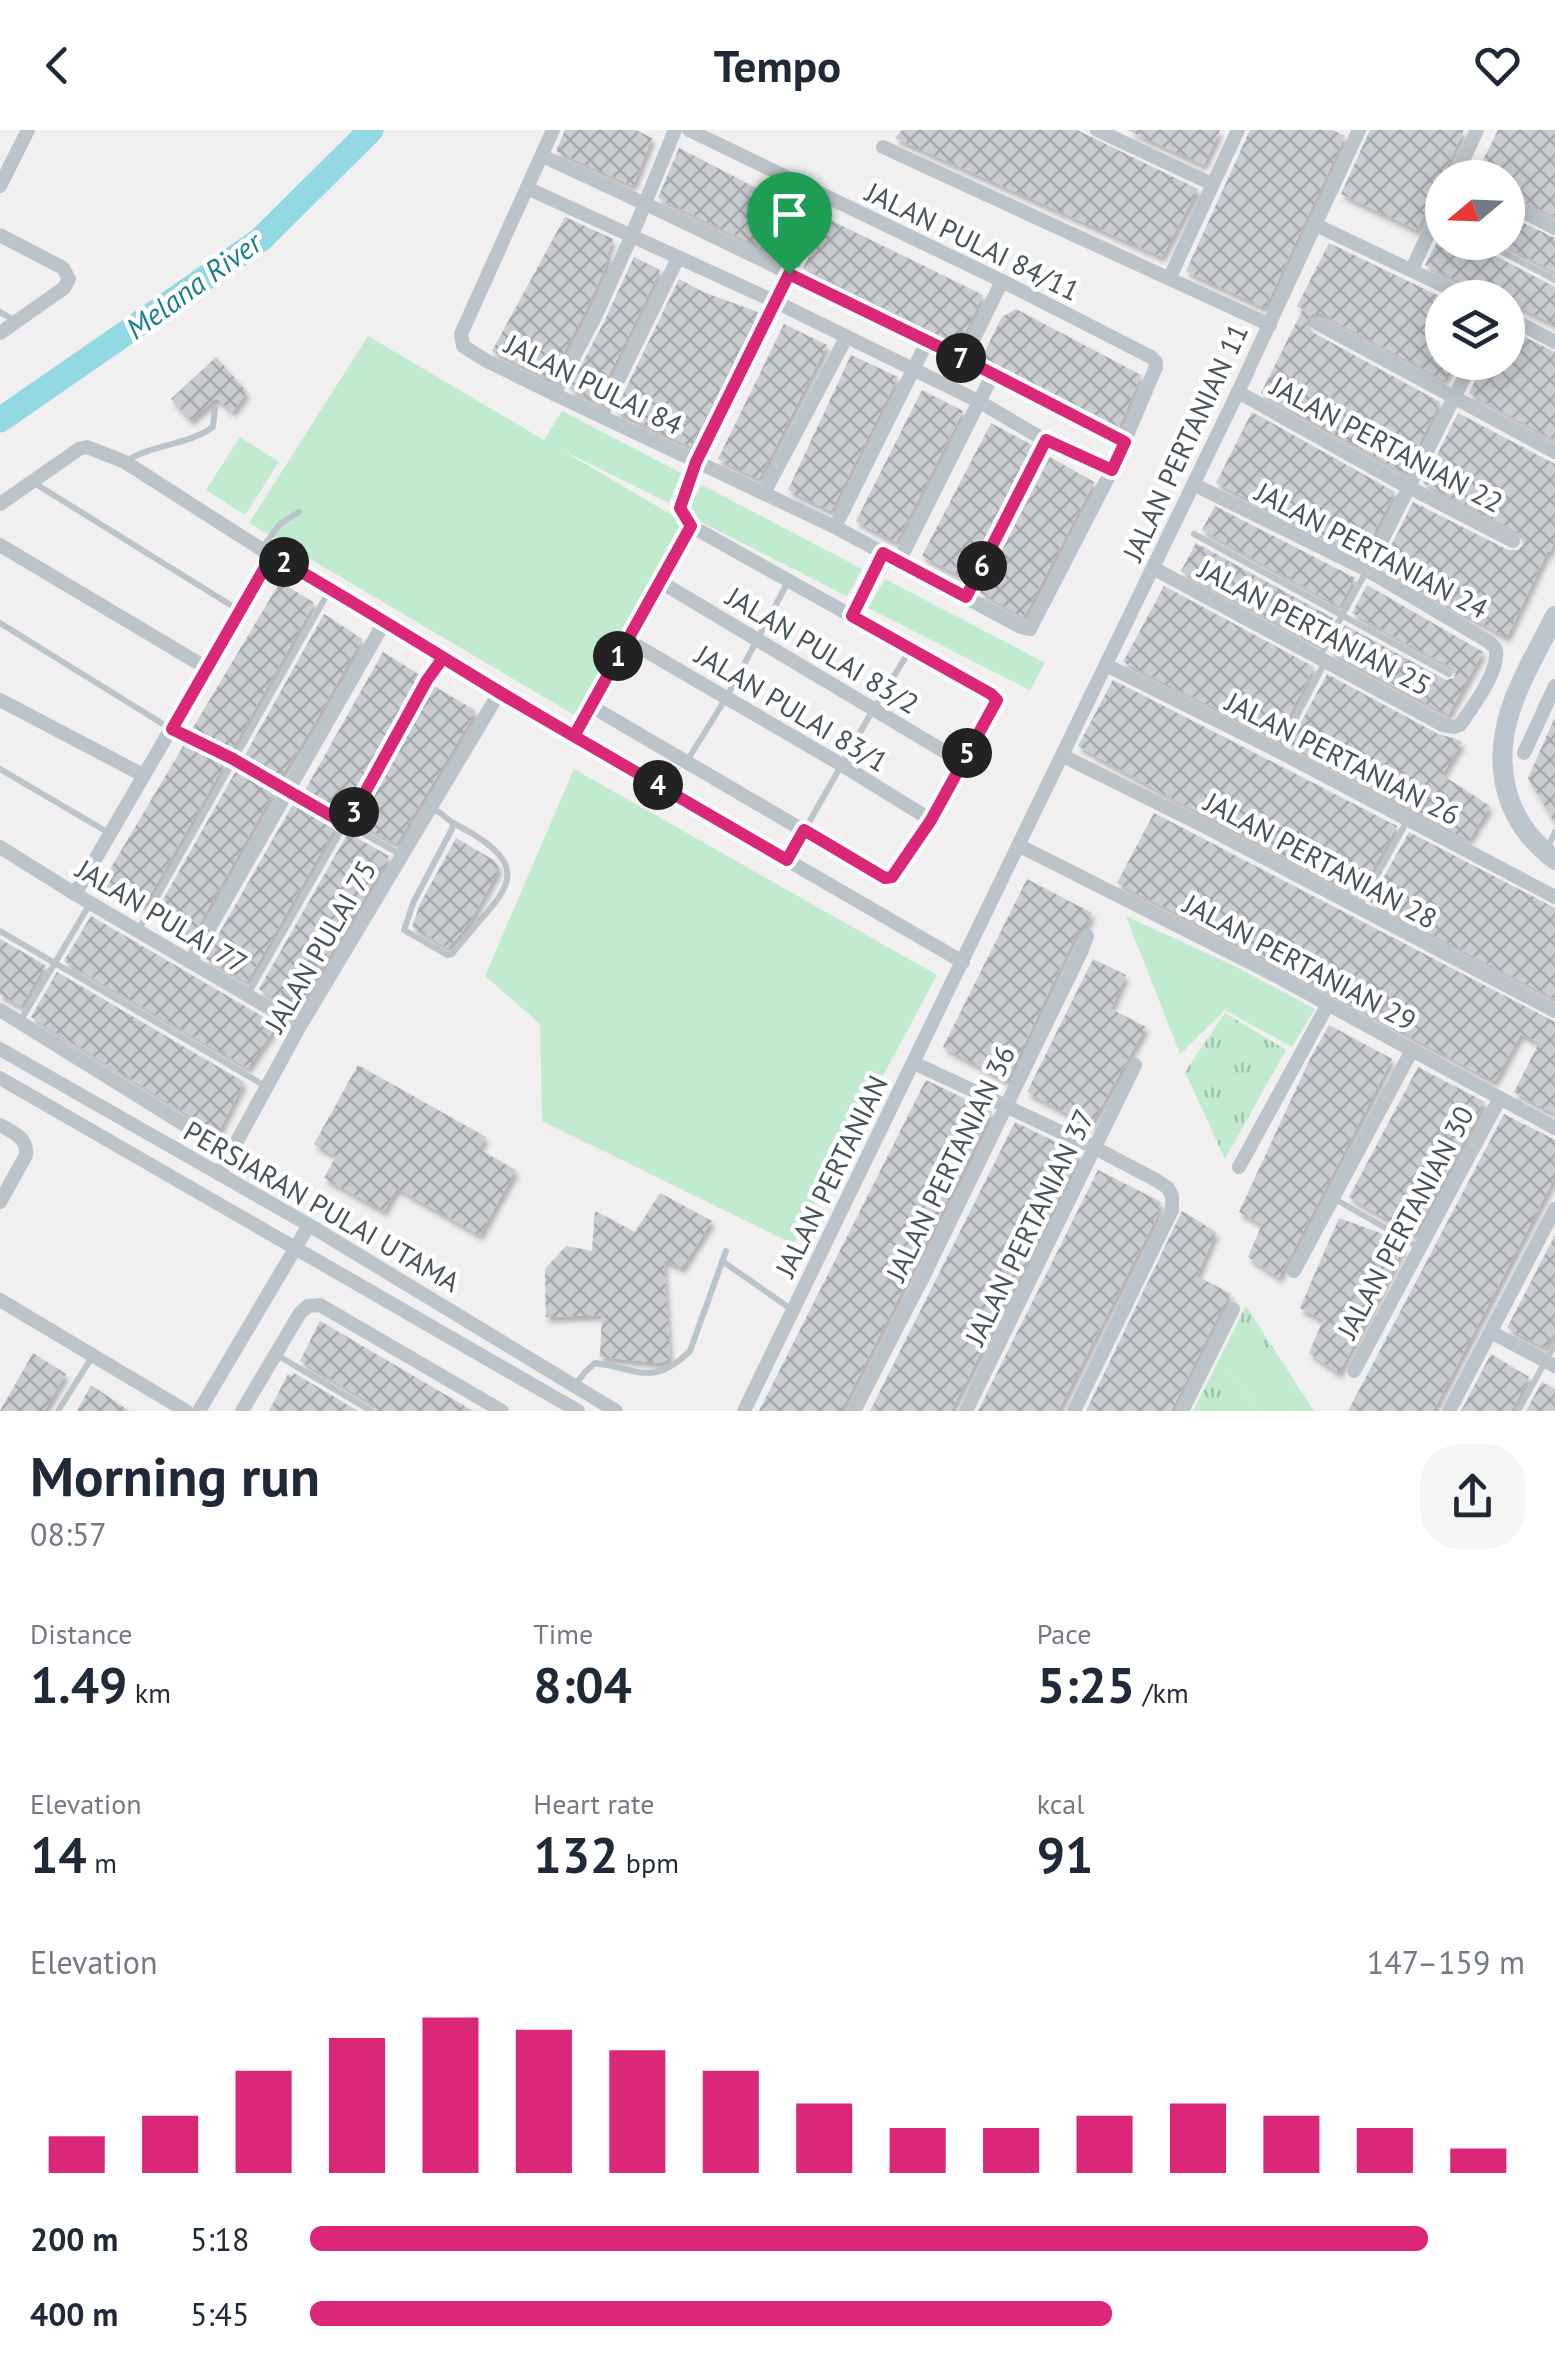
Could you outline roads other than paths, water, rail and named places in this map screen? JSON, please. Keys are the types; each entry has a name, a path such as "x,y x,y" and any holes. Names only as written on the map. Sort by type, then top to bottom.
{"street":[{"path":"0,186 4,166 28,130"},
{"path":"553,130 528,188 776,302 1112,470"},
{"path":"554,394 595,317 675,130"},
{"name":"JALAN PULAI 84/11","path":"689,130 1002,281 1156,362 1112,470 1030,629"},
{"path":"1097,130 1212,184"},
{"path":"1170,277 1238,130"},
{"path":"1463,160 1477,130"},
{"path":"1270,325 1354,132"},
{"name":"JALAN PERTANIAN 11","path":"883,147 1270,325 963,962"},
{"path":"542,156 644,202 1125,442"},
{"name":"JALAN PULAI 84","path":"528,188 460,334 464,346 554,394 834,528 1021,628 1030,629"},
{"path":"589,705 885,878 892,877 931,820 997,700 691,526 680,508 696,462 826,198"},
{"path":"1525,213 1555,228"},
{"path":"1316,224 1433,280"},
{"path":"0,236 63,268 69,279 64,288 0,333"},
{"path":"1412,269 1425,243"},
{"path":"600,415 678,258"},
{"path":"964,359 1002,281"},
{"path":"1316,323 1555,452"},
{"path":"1525,326 1555,342"},
{"path":"764,493 846,338"},
{"path":"834,528 927,342"},
{"path":"899,561 993,374"},
{"path":"1367,570 1463,380"},
{"name":"JALAN PERTANIAN 22","path":"1238,392 1513,540"},
{"path":"966,597 1046,440"},
{"path":"0,504 79,450 87,448 125,462 498,692 963,962"},
{"name":"JALAN PERTANIAN 24","path":"1193,484 1367,570 1489,642 1496,649 1497,660 1481,692 1454,728"},
{"path":"574,736 691,526"},
{"path":"0,545 205,667"},
{"path":"75,894 172,729 266,552"},
{"path":"852,616 883,553"},
{"name":"JALAN PERTANIAN 25","path":"1153,568 1454,728"},
{"name":"JALAN PULAI 83/2","path":"659,581 962,762"},
{"path":"1550,856 1522,830 1511,807 1501,757 1502,734 1511,708 1555,616"},
{"path":"190,962 385,621"},
{"name":"JALAN PULAI 83/1","path":"627,640 931,820"},
{"name":"JALAN PERTANIAN 26","path":"1106,666 1278,751 1555,897"},
{"path":"1524,753 1555,686"},
{"name":"JALAN PULAI 75","path":"219,1174 300,1026 498,692"},
{"path":"0,700 143,775"},
{"name":"JALAN PERTANIAN 28","path":"1063,756 1555,1011"},
{"name":"JALAN PERTANIAN 29","path":"1020,846 1250,963 1555,1128"},
{"name":"JALAN PULAI 77","path":"0,847 300,1026"},
{"name":"JALAN PERTANIAN 36","path":"854,1411 1087,936"},
{"name":"JALAN PERTANIAN","path":"744,1411 963,962"},
{"path":"1239,1167 1328,1006"},
{"path":"0,1010 230,1153"},
{"name":"PERSIARAN PULAI UTAMA","path":"0,1049 309,1225 616,1411"},
{"path":"1294,1271 1412,1050"},
{"path":"914,1062 1095,1148 1168,1188 1172,1196 1172,1210 1074,1411"},
{"name":"JALAN PERTANIAN 37","path":"966,1411 1136,1065"},
{"name":"PERSIARAN PULAI UTAMA","path":"0,1078 578,1411"},
{"name":"JALAN PERTANIAN 30","path":"1354,1370 1500,1098"},
{"path":"0,1125 24,1140 27,1148 0,1202"},
{"path":"1449,1411 1555,1210"},
{"path":"200,1411 309,1225"},
{"path":"0,1300 186,1411"},
{"path":"242,1411 300,1312 308,1306 320,1305 477,1405 502,1411"},
{"path":"1182,1411 1233,1310"},
{"path":"1491,1332 1550,1363"}],"lane":[{"path":"1517,260 1555,280"},
{"path":"0,312 16,322"},
{"path":"125,462 148,449 200,436 213,427 215,408"},
{"path":"31,481 238,610"},
{"path":"266,552 280,524 299,512"},
{"path":"1194,534 1449,674"},
{"path":"1278,751 1367,570"},
{"path":"686,762 726,698 789,580"},
{"path":"138,930 331,589"},
{"path":"0,624 172,729 233,759 402,856"},
{"path":"787,860 910,649"},
{"path":"248,995 443,658"},
{"path":"0,769 109,833"},
{"path":"430,808 498,852 507,865 509,880 452,954 447,955 404,930 453,823"},
{"path":"1359,909 1408,820"},
{"path":"1550,856 1555,832"},
{"path":"20,1021 91,902"},
{"path":"0,931 268,1088"},
{"path":"1334,1198 1420,1248"},
{"path":"576,1385 596,1363 649,1374 678,1364 690,1351 726,1250"},
{"path":"722,1261 794,1310"},
{"path":"1518,1411 1550,1363 1555,1344"},
{"path":"276,1354 371,1411"},
{"path":"58,1411 93,1356"}],"waterway":[{"name":"Melana River","path":"0,420 260,240 371,130"}]}
